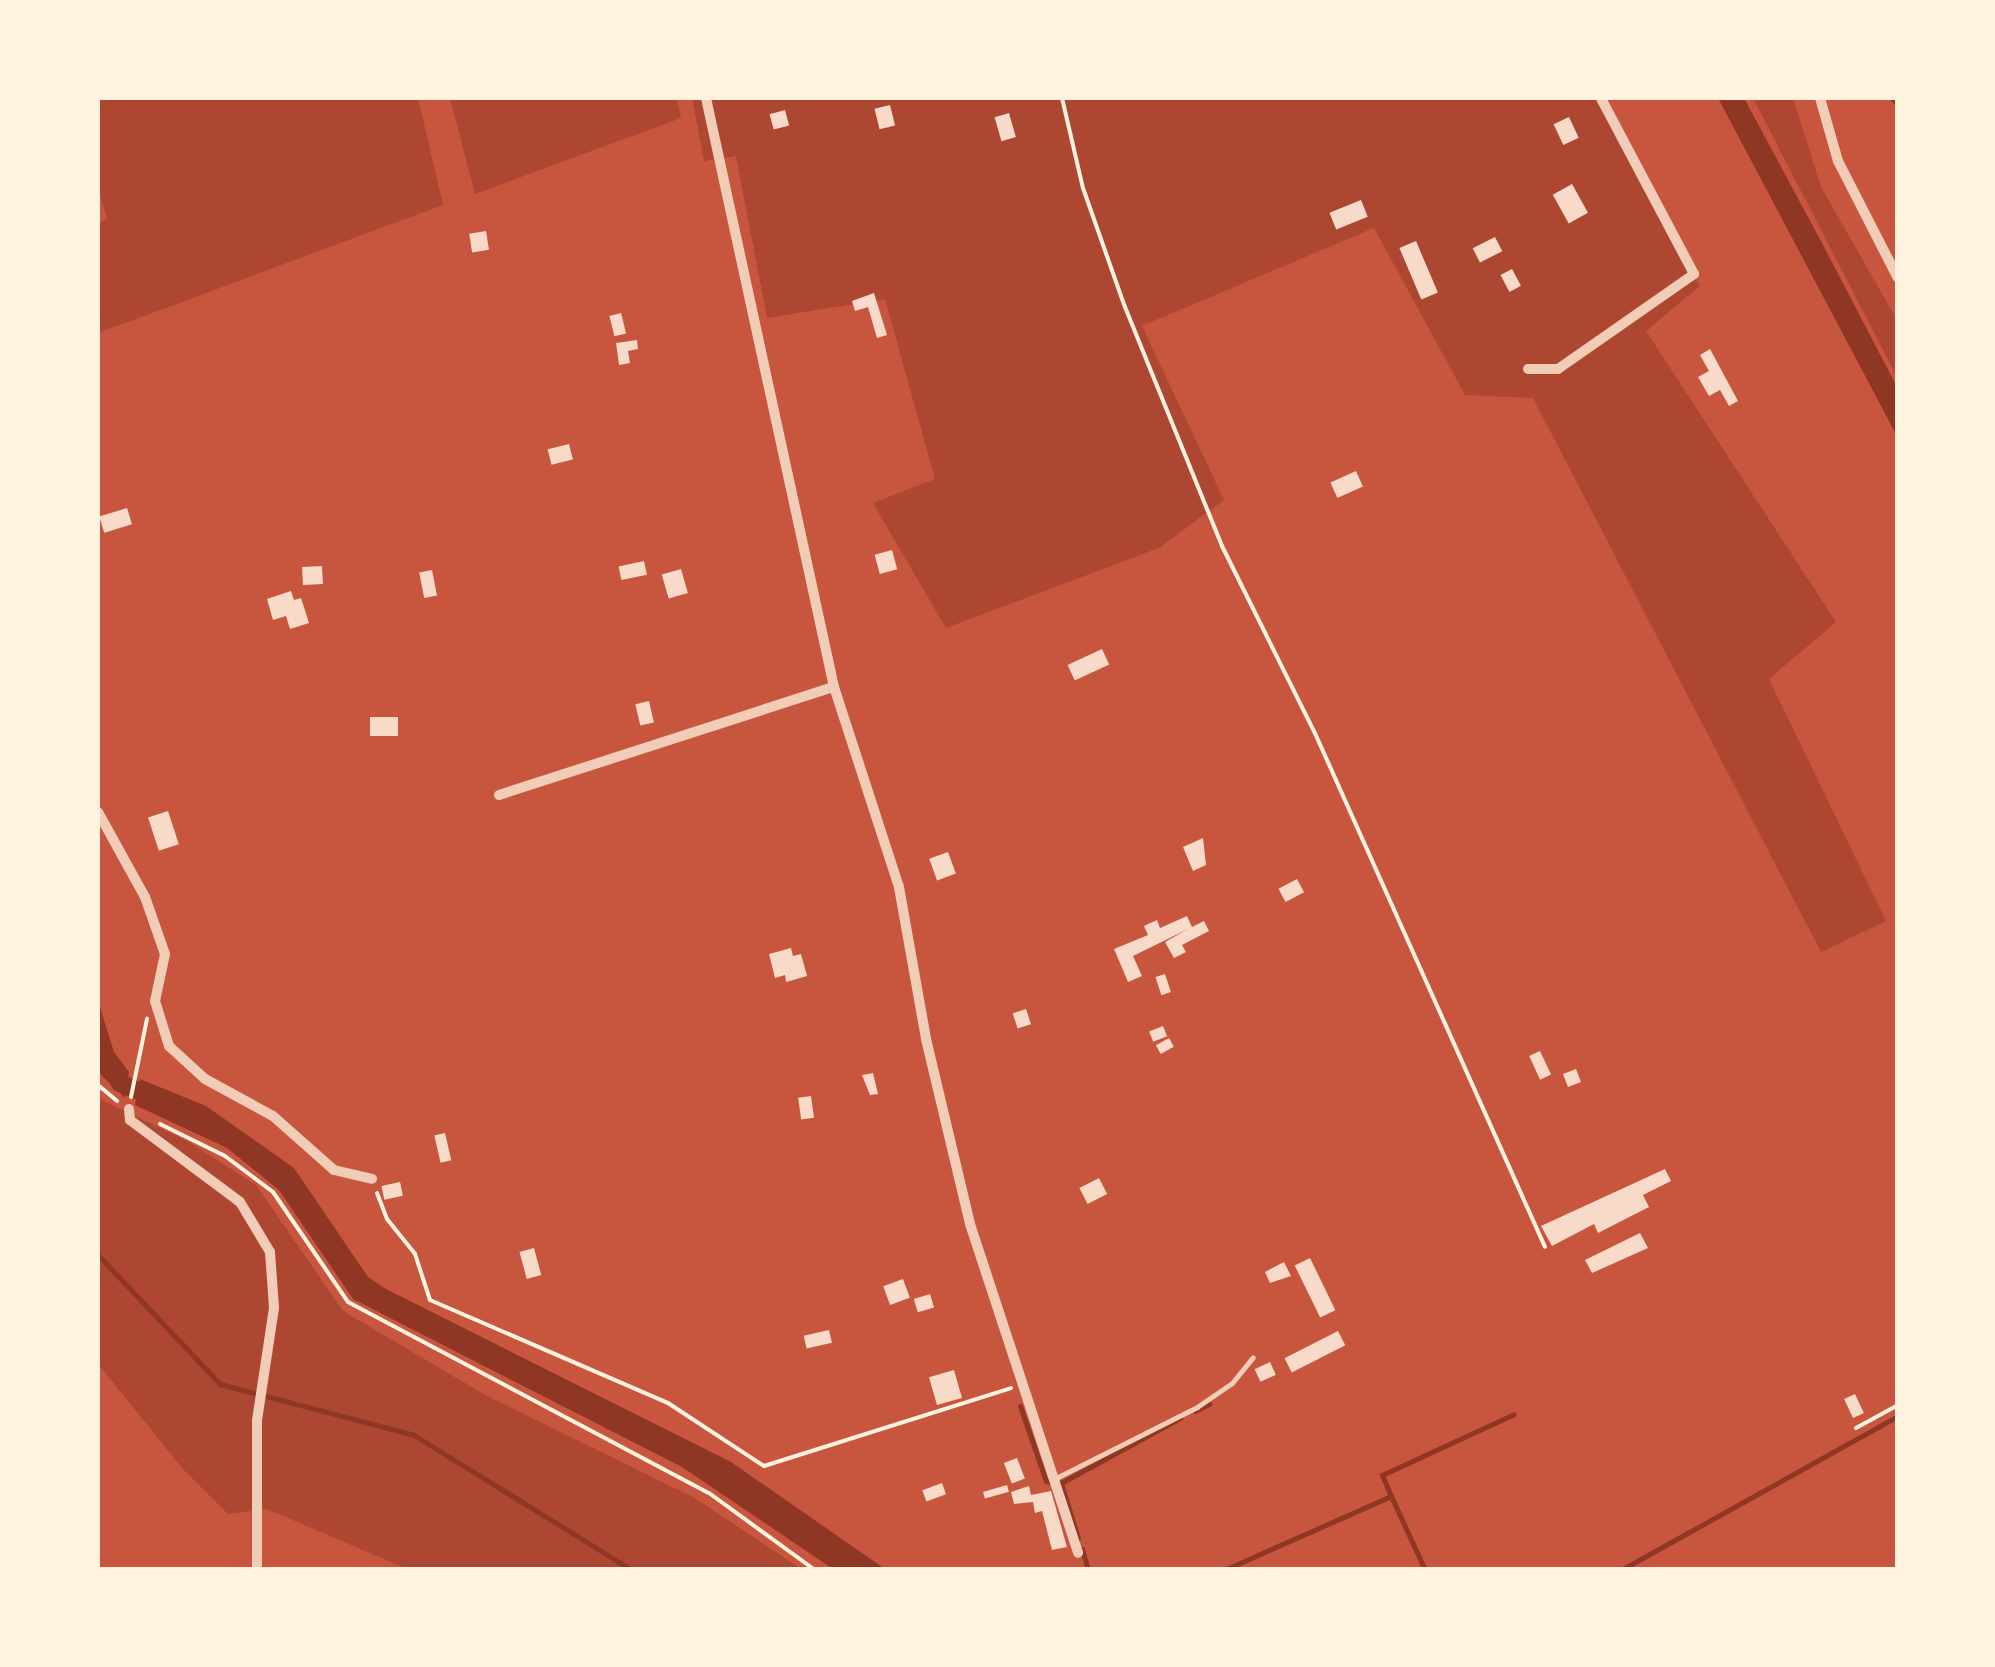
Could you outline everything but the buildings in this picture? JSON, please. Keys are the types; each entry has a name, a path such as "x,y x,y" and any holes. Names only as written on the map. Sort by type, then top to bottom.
{"street":[{"path":"706,98 834,687 899,887 926,1039 970,1224 1078,1553"},
{"path":"1528,369 1558,369 1694,274 1601,98"},
{"path":"1820,98 1838,160 1898,278"},
{"path":"499,795 834,687"},
{"path":"98,812 145,897 165,954 155,1001 160,1029 182,1060 273,1116 334,1170 372,1179"},
{"path":"129,1106 130,1120 240,1202 270,1252 274,1308 261,1402 257,1570"}],"lane":[{"path":"1055,1484 1197,1407 1232,1383 1253,1358"}],"path":[{"path":"1062,98 1082,188 1124,307 1222,546 1314,731 1545,1247"},
{"path":"129,1106 155,1001"},
{"path":"98,1085 129,1106 225,1156 273,1192 335,1286 376,1320 708,1493 815,1570"},
{"path":"372,1179 387,1219 415,1254 430,1300 668,1403 764,1466 1022,1384"},
{"path":"1856,1428 1898,1405"}],"shaded area":[{"path":"98,98 418,98 443,205 98,333 98,224 107,219 98,186"},
{"path":"450,98 677,98 681,118 475,194"},
{"path":"692,98 1602,98 1700,286 1646,331 1836,622 1769,679 1886,921 1821,952 1533,398 1465,395 1374,228 1142,326 1224,500 1159,548 946,628 873,503 935,479 885,299 767,318 736,156 704,161"},
{"path":"1718,98 1744,98 1823,245 1897,387 1897,436"},
{"path":"1753,98 1793,98 1821,187 1897,320 1897,377"},
{"path":"98,1001 114,1052 129,1072 125,1098 98,1072"},
{"path":"140,1079 206,1106 294,1168 368,1277 386,1289 731,1462 885,1569 833,1569 682,1467 353,1299 279,1190 227,1148 135,1105"},
{"path":"98,1098 189,1142 256,1185 343,1311 487,1396 693,1497 801,1569 407,1569 267,1509 228,1514 183,1469 98,1364"}],"waterway":[{"path":"1892,98 1898,104"},
{"path":"98,1043 120,1083 160,1100"},
{"path":"98,1255 220,1384 414,1435 632,1570"},
{"path":"1195,1411 1209,1404"},
{"path":"1020,1406 1046,1481 1054,1484"},
{"path":"1391,1496 1382,1475 1514,1414"},
{"path":"1621,1570 1898,1416"},
{"path":"1078,1538 1061,1483 1180,1418"},
{"path":"1224,1570 1391,1496 1425,1570"},
{"path":"1082,1549 1088,1570"}]}
